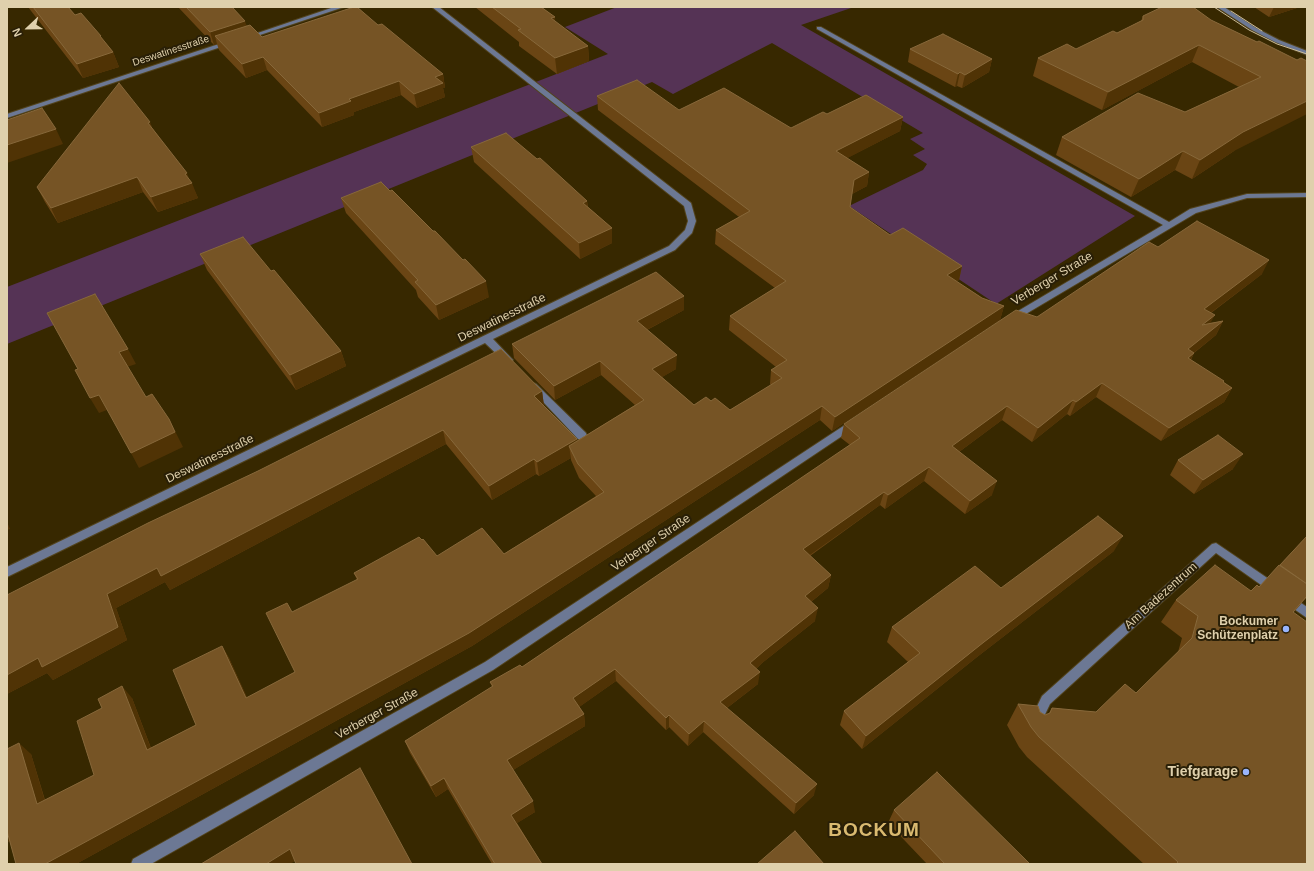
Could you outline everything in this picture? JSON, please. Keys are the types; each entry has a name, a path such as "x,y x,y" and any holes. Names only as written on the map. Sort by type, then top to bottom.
{"street":[{"name":"Deswatinesstraße","path":"7,116 341,7"},
{"name":"Deswatinesstraße","path":"7,572 672,248 689,231 692,221 688,205 435,7"},
{"path":"1220,7 1254,29 1277,41 1307,52"},
{"path":"819,28 1168,225"},
{"name":"Verberger Straße","path":"999,327 1193,211 1247,196 1307,195"},
{"path":"487,339 514,366"},
{"path":"524,377 582,436"},
{"name":"Verberger Straße","path":"138,864 489,666 860,419"},
{"name":"Am Badezentrum","path":"1033,728 1037,716 1046,700 1216,547 1307,613"}],"shaded area":[{"path":"617,7 854,7 801,25 1135,216 996,304 849,206 923,170 927,164 913,155 925,149 910,139 923,133 772,43 673,94 652,82 7,344 7,287 608,54 565,27"}],"building":[{"path":"33,7 68,7 75,15 81,13 113,52 77,64"},
{"path":"186,7 232,7 245,21 210,32"},
{"path":"357,7 378,25 382,24 443,74 435,77 443,83 414,94 399,81 349,99 351,101 319,113 263,57 242,64 215,36 250,25 262,37"},
{"path":"492,7 541,7 555,17 551,18 588,46 555,58 518,30 521,29"},
{"path":"1162,7 1193,7 1211,20 1257,42 1259,41 1297,60 1301,58 1307,61 1307,101 1243,132 1200,160 1183,151 1139,179 1062,137 1138,93 1185,112 1261,77 1199,45 1108,92 1038,58 1067,44 1076,49 1113,31 1117,33 1143,20 1143,16"},
{"path":"943,34 992,59 965,75 960,72 958,74 910,49"},
{"path":"637,80 679,110 724,88 791,128 823,112 827,114 866,95 903,117 836,151 869,172 854,180 850,207 890,235 903,228 962,266 947,275 982,298 1004,306 835,417 822,406 469,633 45,864 16,864 7,831 7,749 19,743 37,804 94,775 77,721 102,708 98,699 122,686 147,750 196,725 173,670 222,646 246,698 295,672 266,613 287,603 292,612 358,579 354,573 419,537 422,540 423,539 437,556 482,528 504,554 604,492 578,464 569,446 644,400 600,361 554,386 512,344 656,272 684,296 637,321 677,355 652,369 694,405 706,397 711,401 715,398 730,410 782,378 771,370 787,360 730,316 786,281 716,230 750,211 597,96"},
{"path":"119,83 150,122 148,123 187,173 185,174 192,183 151,197 137,177 51,208 37,187"},
{"path":"42,108 56,129 7,145 7,120"},
{"path":"506,133 537,159 540,158 587,201 583,203 612,228 579,243 471,147"},
{"path":"381,182 390,191 392,190 463,260 465,259 486,281 436,305 415,282 418,280 341,198"},
{"path":"1197,221 1269,260 1204,309 1215,315 1202,325 1223,321 1188,349 1194,353 1188,358 1224,381 1223,382 1232,388 1169,428 1102,383 1076,402 1073,400 1038,428 1007,406 952,446 997,481 970,501 929,467 888,495 884,492 803,549 831,575 805,596 818,608 750,663 760,672 720,702 817,784 796,803 704,721 689,734 669,715 666,718 615,669 573,698 584,714 507,760 533,801 511,815 542,864 495,864 444,778 431,786 405,741 493,686 490,682 520,665 522,667 860,438 844,424 1016,310 1037,317 1149,242 1158,247"},
{"path":"243,237 271,271 274,270 341,351 290,375 200,254"},
{"path":"95,294 128,349 119,352 146,397 152,394 169,419 175,432 131,453 99,395 90,398 75,370 78,369 47,313"},
{"path":"501,349 542,391 534,396 577,439 537,462 534,459 489,486 443,430 161,576 157,568 107,594 118,627 42,667 38,658 7,675 7,595 148,523 258,471"},
{"path":"1218,435 1243,454 1203,480 1178,460"},
{"path":"1098,516 1123,536 984,642 866,736 844,711 920,653 892,627 975,566 1001,588"},
{"path":"1307,536 1307,584 1280,565"},
{"path":"1215,565 1251,591 1257,585 1259,587 1279,565 1307,584 1307,596 1293,612 1307,622 1307,864 1176,864 1178,862 1039,737 1031,727 1018,704 1038,706 1040,712 1045,715 1050,713 1052,708 1096,712 1125,684 1136,693 1192,638 1198,616 1176,600"},
{"path":"360,768 412,864 296,864 290,849 266,864 201,864"},
{"path":"937,772 1030,864 945,864 894,810"},
{"path":"795,831 824,864 757,864"}],"tram line":[{"path":"1214,7 1249,30 1277,44 1307,54"},
{"path":"1231,11 1262,31"}],"place":[{"name":"Bockumer Schützenplatz","path":"1286,629"},
{"name":"Tiefgarage","path":"1246,772"}],"district":[{"name":"BOCKUM","path":"874,831"}]}
